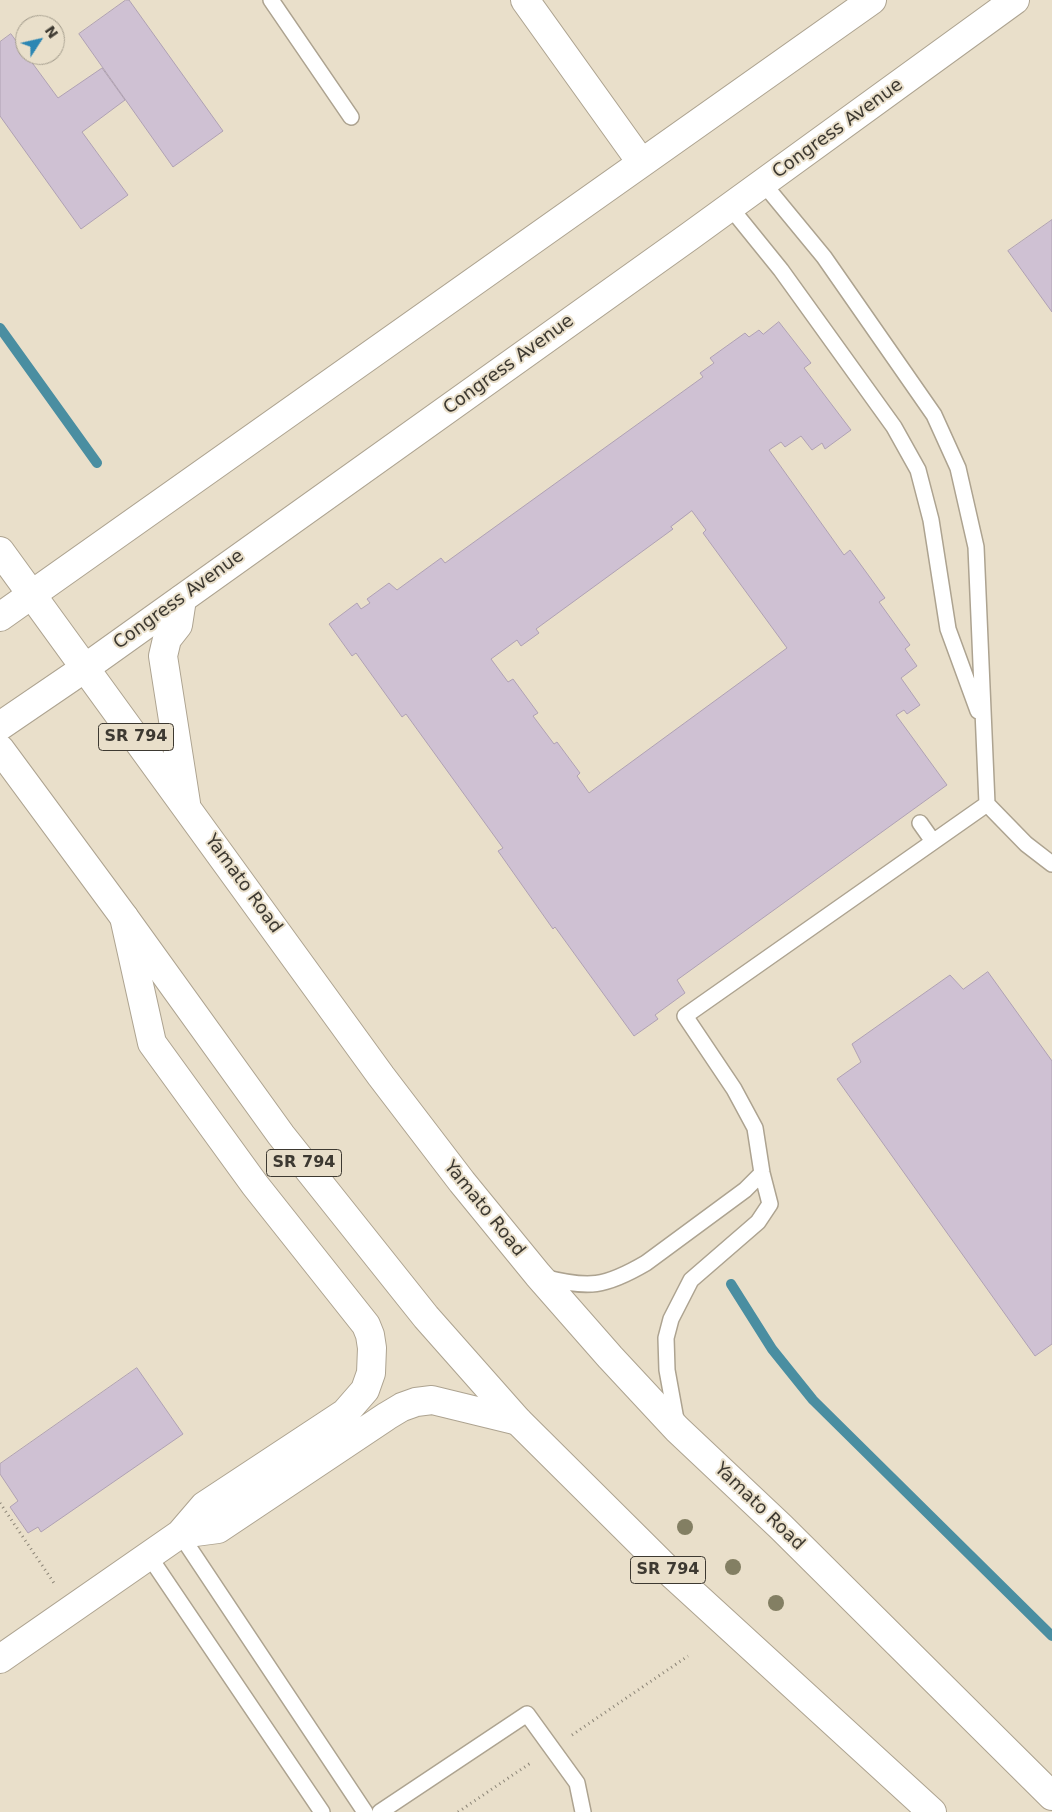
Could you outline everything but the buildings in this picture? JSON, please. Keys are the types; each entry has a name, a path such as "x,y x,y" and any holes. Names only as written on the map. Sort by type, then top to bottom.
{"main road":[{"path":"525,0 642,162"},
{"path":"0,617 872,0"},
{"name":"Congress Avenue","path":"0,726 182,599 1015,0"},
{"name":"Yamato Road","path":"0,551 381,1076 462,1182 538,1275 677,1429 781,1527 1052,1796"},
{"path":"182,599 178,624 167,639 163,656 187,807"},
{"name":"SR 794","path":"0,749 281,1134 426,1317 518,1421 674,1576 932,1812"},
{"path":"0,1659 180,1534 204,1506 344,1413 365,1390 371,1373 372,1348 366,1325 255,1185 152,1043 124,917"},
{"path":"180,1534 218,1528 387,1416 402,1407 416,1402 432,1400 518,1421"}],"lane":[{"path":"270,0 350,117"},
{"path":"763,183 824,257 934,414 958,468 976,547 986,804 1026,844 1052,864"},
{"path":"730,206 781,270 894,427 918,470 931,520 948,629 982,724"},
{"path":"677,1429 668,1370 666,1338 671,1320 691,1280 758,1222 770,1204 762,1173 755,1128 734,1089 685,1016 932,840 986,804"},
{"path":"920,823 932,840"},
{"path":"538,1275 566,1283 595,1285 612,1281 646,1263 745,1190 762,1173"},
{"path":"180,1534 365,1812"},
{"path":"149,1556 322,1812"},
{"path":"380,1812 527,1714 577,1783 583,1812"}],"path":[{"path":"0,1503 58,1589"}],"waterway":[{"path":"0,328 97,463"},
{"path":"731,1284 772,1349 813,1400 1052,1636"}]}
